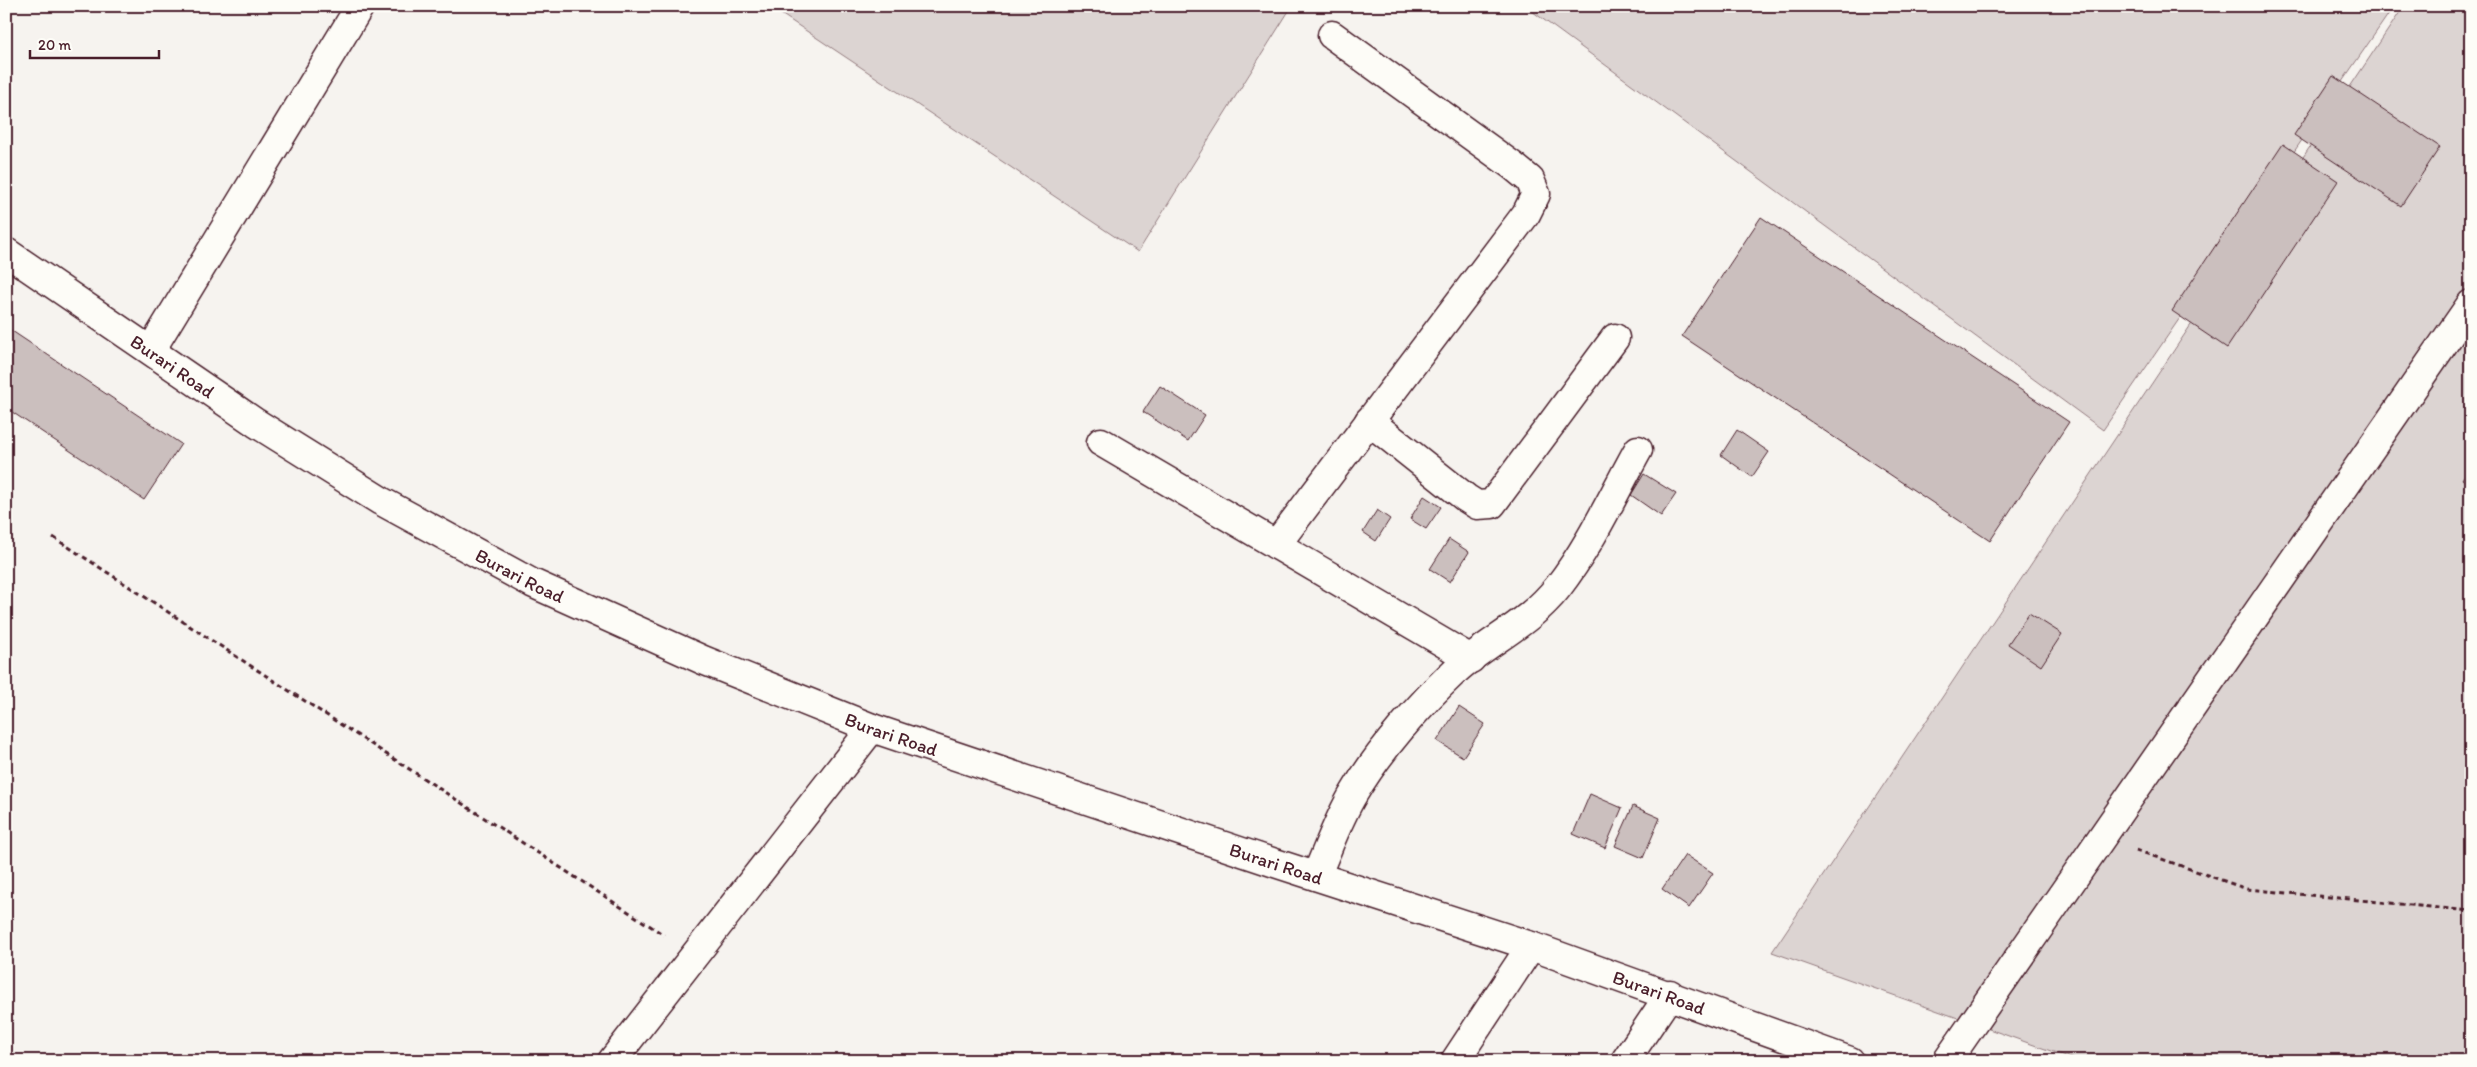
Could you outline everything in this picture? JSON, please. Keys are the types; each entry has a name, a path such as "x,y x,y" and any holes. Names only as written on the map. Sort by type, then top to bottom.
{"street":[{"path":"151,350 360,6"},
{"path":"1276,545 1526,214 1536,194 1530,180 1513,166 1332,35"},
{"name":"Burari Road","path":"6,252 256,423 381,501 532,583 703,660 872,728 1532,946 1670,994 1850,1061"},
{"path":"1947,1061 2471,304"},
{"path":"1369,421 1466,498 1478,505 1492,504 1615,338"},
{"path":"1100,442 1471,659"},
{"path":"1316,876 1353,795 1369,770 1428,699 1456,670 1532,616 1558,587 1581,552 1638,450"},
{"path":"612,1061 696,956 872,728"},
{"path":"1455,1061 1532,946"},
{"path":"1626,1061 1670,994"}],"path":[{"path":"53,537 696,956"},
{"path":"2126,847 2247,889 2471,911"}],"shaded area":[{"path":"769,6 1292,6 1138,252"},
{"path":"1525,6 2394,6 2103,430"},
{"path":"2404,6 2471,6 2471,1061 2079,1061 1772,952"}],"building":[{"path":"2333,76 2440,147 2401,206 2294,135"},
{"path":"2283,144 2338,181 2227,348 2172,311"},
{"path":"1761,217 2069,422 1990,541 1682,336"},
{"path":"6,327 181,444 144,500 6,408"},
{"path":"1160,386 1205,415 1188,441 1143,412"},
{"path":"1737,430 1769,452 1752,477 1721,455"},
{"path":"2471,466 2471,485 2462,479"},
{"path":"1644,474 1676,494 1661,516 1631,495"},
{"path":"1424,496 1441,507 1426,529 1410,519"},
{"path":"1377,510 1390,519 1376,541 1363,532"},
{"path":"1449,539 1469,552 1450,582 1430,569"},
{"path":"2029,613 2062,634 2041,666 2008,644"},
{"path":"1459,707 1485,724 1463,757 1437,741"},
{"path":"1590,794 1622,808 1605,848 1573,834"},
{"path":"1633,806 1660,818 1643,858 1615,846"},
{"path":"1685,855 1713,873 1689,908 1662,889"}]}
